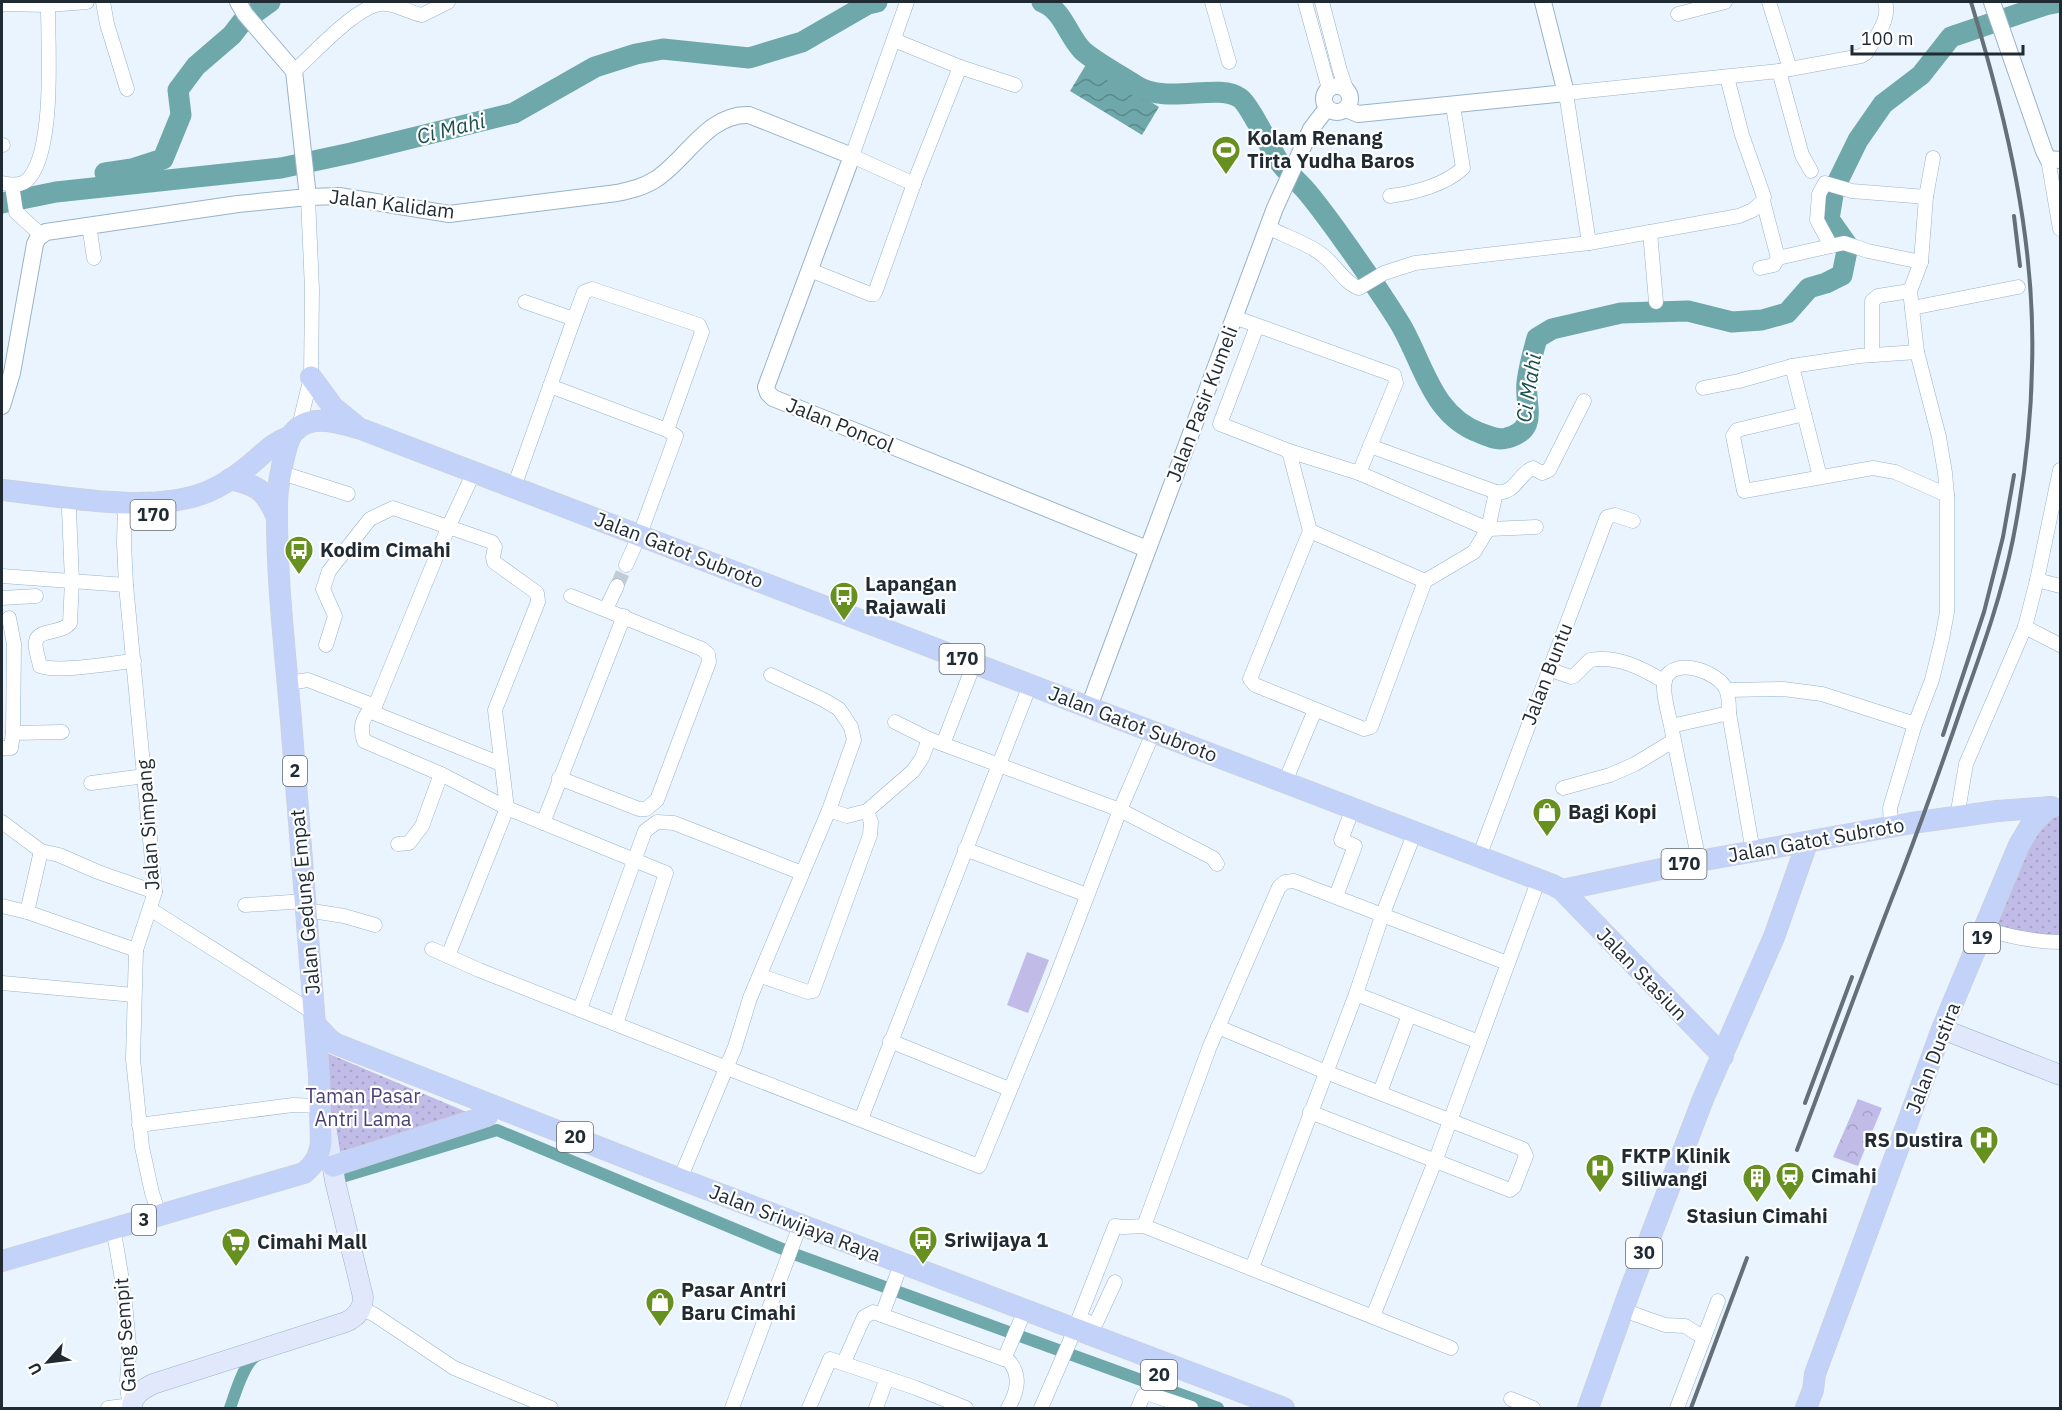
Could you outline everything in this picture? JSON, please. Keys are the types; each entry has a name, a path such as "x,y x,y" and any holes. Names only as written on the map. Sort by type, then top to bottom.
{"main road":[{"name":"170","path":"311,377 333,407 361,429"},
{"name":"Jalan Gatot Subroto","path":"8,495 59,504 125,509 182,500 239,481 246,468 275,442 292,438 310,422 325,421 361,429 1154,731 1539,879 1562,890 1699,861 1997,811"},
{"name":"Jalan Gedung Empat","path":"292,438 278,490 277,519 320,1106"},
{"name":"Jalan Gedung Empat","path":"239,481 258,487 266,496 277,519"},
{"name":"170","path":"1997,811 2055,807"},
{"name":"Jalan Dustira","path":"1806,1408 1813,1390 1815,1374 1942,1029 2019,845 2031,825 2055,807"},
{"path":"1997,811 2012,824 2019,845"},
{"name":"30","path":"1588,1408 1703,1099 1774,937 1807,843"},
{"path":"1583,913 1581,902 1584,892 1596,881"},
{"name":"Jalan Stasiun","path":"1562,890 1723,1056"},
{"name":"Jalan Sriwijaya Raya","path":"314,1018 330,1040 336,1044 680,1179 795,1240"},
{"path":"1942,1029 2061,1076"},
{"name":"Jalan Sriwijaya Raya","path":"318,1075 333,1061 347,1060 795,1240 898,1273 1020,1320 1073,1334 1284,1408"},
{"path":"131,1407 138,1392 162,1381 346,1322 353,1318 361,1308 363,1297 320,1106"},
{"name":"3","path":"2,1261 304,1173 312,1167 319,1152 320,1106"},
{"path":"333,1166 487,1116"},
{"name":"Jalan Sriwijaya Raya","path":"1073,1334 1248,1408"},
{"path":"1796,1408 1804,1386 1815,1374"}],"street":[{"path":"2,4 48,5 87,2"},
{"path":"103,2 107,24 127,89"},
{"path":"294,72 353,17 370,7 387,4 422,15 448,2"},
{"path":"1212,2 1229,62"},
{"path":"1305,2 1329,89"},
{"path":"1322,2 1340,71 1350,97 1346,109 1340,112 1333,112 1324,102 1329,89 1335,86 1347,91"},
{"path":"1543,2 1566,93 1589,243"},
{"path":"1678,14 1725,2"},
{"path":"1769,2 1802,155 1810,171"},
{"path":"1346,109 1358,114 1453,106 1785,70 1864,55 1886,19 1888,9 1885,2"},
{"path":"1993,3 2054,160 2061,229"},
{"path":"907,4 852,156 914,184"},
{"path":"2,406 12,373 35,243 41,235 16,210 9,185 16,185 30,178 42,149 48,114 48,5"},
{"path":"242,8 294,72 304,153 312,290 311,377 292,438"},
{"path":"894,40 960,67 1014,85"},
{"path":"810,270 874,294 960,67"},
{"path":"1268,226 1325,257 1356,287 1414,263 1589,243 1739,216 1753,210 1764,197 1742,135 1727,77"},
{"path":"1390,196 1413,193 1451,177 1463,168 1453,106"},
{"name":"Jalan Pasir Kumeli","path":"1089,707 1268,226 1311,129 1328,108"},
{"name":"Jalan Kalidam","path":"41,235 46,232 89,225 238,204 308,197 339,196 449,214 616,193 639,188 657,179 713,127 724,120 741,115 757,117 852,156"},
{"name":"Jalan Poncol","path":"852,156 766,387 768,393 773,398 1147,549"},
{"path":"1891,827 1890,808 1915,724 1932,680 1947,612 1947,495 1939,437 1917,352 1910,291 1921,262 1926,197 1933,158"},
{"path":"1833,245 1817,220 1819,194 1826,184 1852,191 1926,197"},
{"path":"1762,201 1778,258"},
{"path":"89,225 94,258"},
{"path":"1650,232 1656,302"},
{"path":"1761,268 1773,265 1778,258 1844,243 1868,251 1921,262"},
{"path":"1912,308 2018,287"},
{"path":"514,487 584,292 592,289 699,325 702,332 667,430"},
{"path":"1872,355 1872,301 1878,297 1910,291"},
{"path":"525,302 574,319"},
{"path":"1234,317 1394,375 1395,383 1359,473"},
{"path":"1257,326 1220,424 1289,451 1359,473 1488,528 1536,527"},
{"path":"1703,388 1739,381 1792,366 1872,355 1917,352"},
{"path":"1792,366 1820,477"},
{"path":"550,386 667,430 676,436 640,534 626,565"},
{"path":"1370,446 1501,493 1512,488 1528,470 1533,468 1542,473 1549,470 1584,401"},
{"path":"1804,414 1737,430 1734,433 1744,491 1874,468 1884,469 1912,479 1947,495"},
{"path":"1289,451 1310,531 1250,679 1255,686 1364,729 1371,727 1425,581 1474,552 1488,528 1496,492"},
{"path":"1957,817 1966,764 2025,627 2061,470"},
{"path":"474,472 372,708 362,725 364,741 441,774 507,808 666,873 667,876 615,1024"},
{"path":"282,473 348,494"},
{"path":"59,504 72,581 70,623 68,627 61,630 40,634 37,637 35,642 40,666 48,669 134,661"},
{"path":"326,645 335,616 323,586 329,571 370,519 393,508 495,544 494,562 537,592 538,602 495,710 507,808 448,956"},
{"name":"Jalan Simpang","path":"125,509 126,585 156,892 136,950 133,1059 139,1125 147,1171 159,1215"},
{"name":"Jalan Buntu","path":"1479,857 1607,517 1615,515 1633,520"},
{"path":"1310,531 1425,581"},
{"path":"2,576 126,585"},
{"path":"2037,580 2061,586"},
{"path":"606,609 617,586"},
{"path":"2,598 36,596"},
{"path":"559,778 639,809 646,809 657,800 709,662 708,654 702,649 571,596"},
{"path":"543,823 624,616"},
{"path":"2,748 11,748 13,733 14,644 9,618"},
{"path":"2025,627 2061,645"},
{"path":"1548,669 1571,677 1590,660 1611,659 1628,663 1665,682"},
{"path":"829,810 847,816 867,811 912,771 936,741 974,664"},
{"path":"1699,861 1673,741 1665,682 1669,675 1677,669 1686,668 1712,675 1727,690 1753,852"},
{"path":"680,1179 727,1068 750,998 829,810 854,741 851,727 842,711 771,675"},
{"path":"288,683 308,680 501,764"},
{"path":"861,1119 1030,685"},
{"path":"1727,690 1783,689 1822,694 1915,724"},
{"path":"1285,782 1315,710"},
{"path":"1671,726 1729,712"},
{"path":"895,722 936,741 1120,810 1213,858 1217,864"},
{"path":"432,949 615,1024 979,1166 1052,988 1120,810 1154,731"},
{"path":"13,733 62,732"},
{"path":"1563,788 1610,775 1635,764 1673,741"},
{"path":"398,844 412,841 422,826 441,774"},
{"path":"91,783 145,776"},
{"path":"1336,896 1355,846 1341,840 1353,808"},
{"path":"761,976 808,992 813,991 870,836 870,818 867,811"},
{"path":"2,822 41,850 60,855 156,892"},
{"path":"580,1009 645,831 651,825 664,822 674,823 802,873"},
{"path":"1252,1268 1415,832"},
{"path":"965,849 1087,895"},
{"path":"27,912 41,850"},
{"path":"1373,1316 1451,1120 1539,879"},
{"path":"1144,1226 1218,1027 1279,887 1285,882 1294,881 1336,896 1382,916 1507,963"},
{"path":"245,905 305,906 375,926"},
{"path":"2,906 27,912 136,950"},
{"path":"146,919 314,1018"},
{"path":"1985,929 2039,942 2061,942"},
{"path":"2,983 134,995"},
{"path":"1356,994 1479,1042"},
{"path":"1380,1092 1409,1015"},
{"path":"1218,1027 1523,1149 1527,1156 1514,1187 1510,1190 1436,1159 1310,1112"},
{"path":"890,1041 1010,1089"},
{"path":"139,1125 293,1105 320,1106"},
{"path":"1041,1408 1115,1226 1144,1226 1451,1348"},
{"name":"Gang Sempit","path":"113,1229 126,1307 129,1349 127,1383 131,1407"},
{"path":"732,1408 795,1240"},
{"path":"882,1315 898,1273"},
{"path":"1073,1334 1096,1323 1115,1282"},
{"path":"1677,1408 1718,1301"},
{"path":"361,1308 454,1368 546,1408"},
{"path":"1623,1310 1665,1325 1685,1326 1704,1338"},
{"path":"843,1362 864,1317 873,1312 1004,1359 1012,1364 1017,1375 1016,1391 1008,1408"},
{"path":"1004,1359 1020,1320"},
{"path":"809,1408 828,1360 843,1362 964,1408"},
{"path":"876,1408 887,1378"},
{"path":"1141,1402 1149,1394 1191,1408"},
{"path":"1510,1399 1533,1408"},
{"path":"108,1408 131,1407"}],"green space":[{"path":"2060,814 2060,937 2011,931 1994,924 2036,824"},
{"path":"1027,952 1049,960 1028,1013 1007,1005"},
{"name":"Taman Pasar Antri Lama","path":"327,1053 469,1113 333,1154 327,1129"},
{"path":"1858,1099 1882,1108 1858,1166 1833,1157"}],"water":[{"path":"1087,63 1159,107 1142,135 1070,91"}],"waterway":[{"path":"105,173 132,169 163,159 181,115 178,90 196,66 232,35 242,22 270,2"},
{"name":"Ci Mahi","path":"2,203 56,192 281,168 351,153 514,113 595,67 636,54 663,49 749,58 802,42 868,4 877,2"},
{"name":"Ci Mahi","path":"1042,2 1060,16 1082,50 1135,85 1162,94 1218,92 1240,98 1254,117 1278,160 1326,215 1389,306 1440,402 1464,425 1500,439 1517,434 1524,429 1527,423 1527,382 1534,349 1537,338 1552,329 1621,313 1688,311 1732,322 1762,320 1787,313 1809,288 1842,275 1848,246 1829,219 1834,189 1858,140 1883,104 1921,75 1951,37 2060,2"},
{"path":"342,1177 497,1130 797,1255 1218,1408"},
{"path":"230,1408 244,1371 258,1355"}],"tunnel":[{"path":"617,586 626,565"}],"railway":[{"path":"1797,1150 1941,766 1985,640 2009,560 2020,497 2031,388 2032,320 2029,274 2017,182 1996,91 1971,2"},
{"path":"2014,216 2020,266"},
{"path":"1943,735 1984,612 2003,537 2014,475"},
{"path":"1805,1103 1852,977"},
{"path":"1691,1408 1747,1258"}],"place":[{"name":"Kolam Renang Tirta Yudha Baros","path":"1226,176"},
{"name":"Kodim Cimahi","path":"299,576"},
{"name":"Lapangan Rajawali","path":"844,622"},
{"name":"Bagi Kopi","path":"1547,838"},
{"name":"RS Dustira","path":"1984,1166"},
{"name":"FKTP Klinik Siliwangi","path":"1600,1194"},
{"name":"Cimahi","path":"1790,1202"},
{"name":"Stasiun Cimahi","path":"1757,1204"},
{"name":"Sriwijaya 1","path":"923,1266"},
{"name":"Cimahi Mall","path":"236,1268"},
{"name":"Pasar Antri Baru Cimahi","path":"660,1328"}]}
